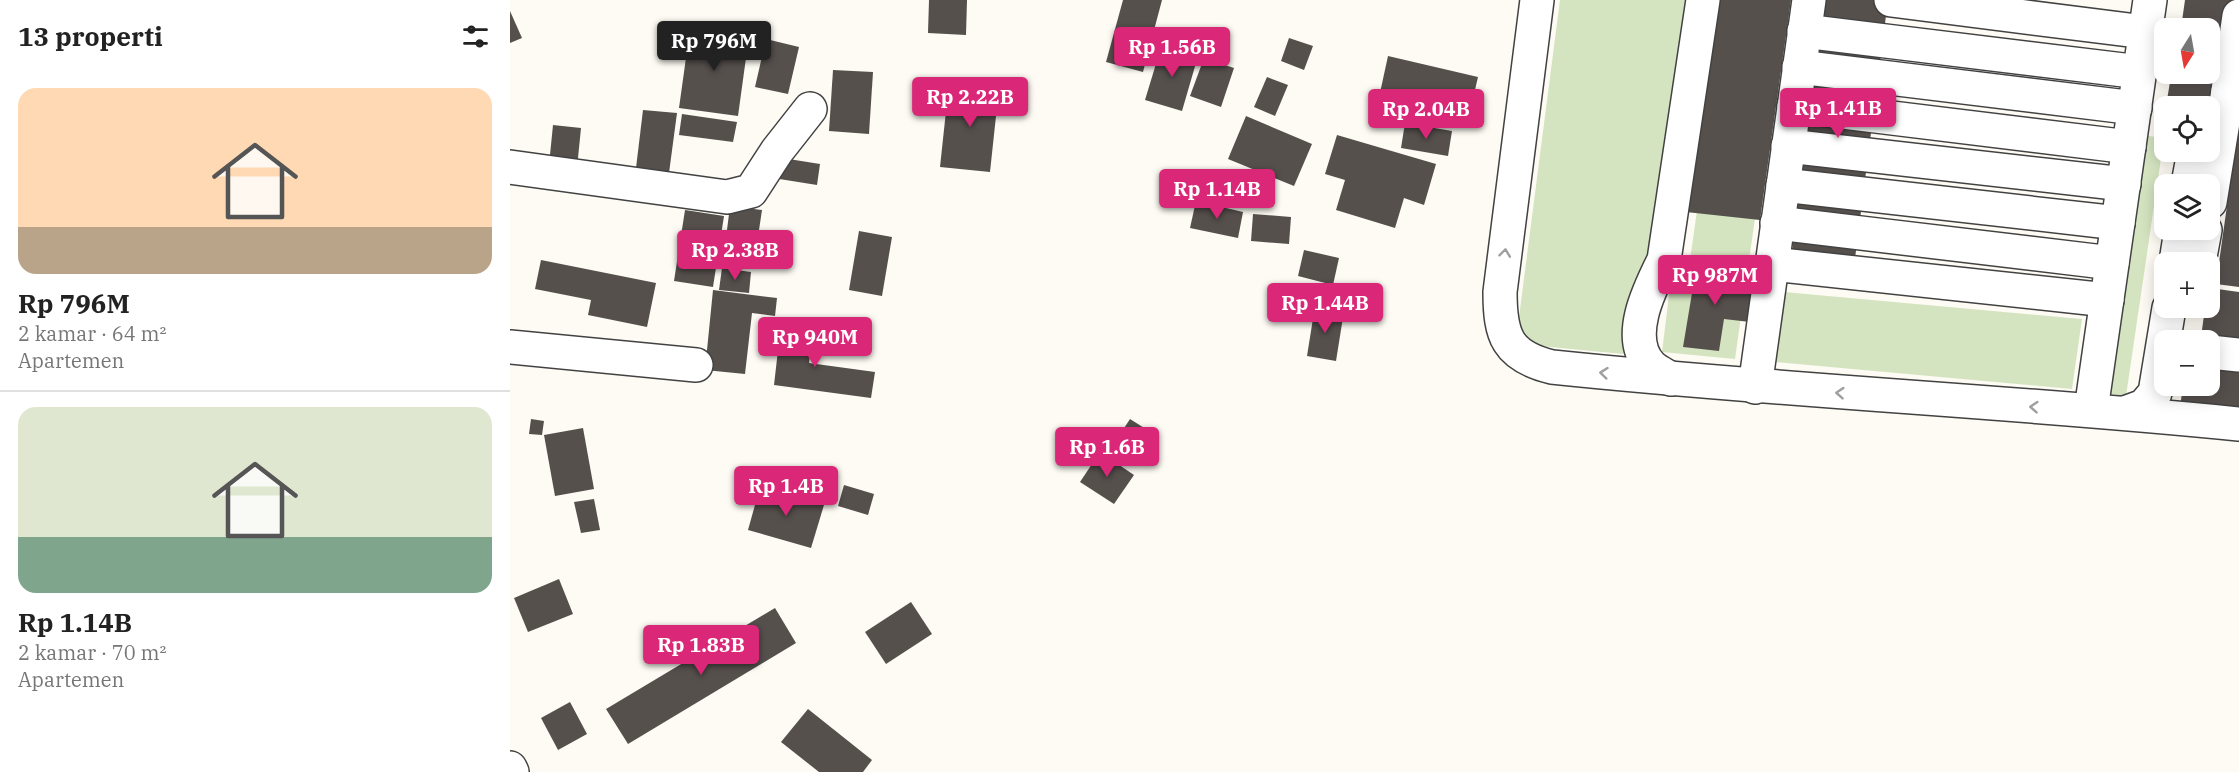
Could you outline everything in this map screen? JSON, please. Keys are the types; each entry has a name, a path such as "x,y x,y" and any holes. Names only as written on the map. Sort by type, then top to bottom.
{"street":[{"path":"1537,0 1500,292 1500,316 1505,337 1518,353 1532,362 1542,365 1755,387 2099,407 2144,406 2159,396 2239,424"},
{"path":"1671,379 1651,366 1640,349 1640,319 1648,291 1664,260 1703,0"},
{"path":"1891,0 2145,32"},
{"path":"2099,407 2107,300 2150,0"},
{"path":"1755,387 1807,15 2140,72"},
{"path":"2220,122 2234,91 2239,16"},
{"path":"1800,67 2134,108"},
{"path":"1794,106 2129,147"},
{"path":"510,167 727,197 751,191 777,151 810,109"},
{"path":"1788,147 2124,184"},
{"path":"1783,185 2118,223"},
{"path":"1777,223 2112,263"},
{"path":"1772,264 2107,300"},
{"path":"1719,383 1738,380 1750,370 1761,346"},
{"path":"1761,346 1764,370 1773,381 1797,389"},
{"path":"510,347 696,365"},
{"path":"2220,353 2239,356"},
{"path":"510,768 512,772"}],"green space":[{"path":"1560,0 1688,0 1652,255 1624,321 1623,354 1540,346 1525,339 1518,325"},
{"path":"1727,0 1786,0 1735,359 1662,352 1671,279 1689,267"},
{"path":"2141,135 2154,137 2154,162 2160,162 2159,174 2154,174 2154,206 2126,396 2103,393"},
{"path":"1784,292 2082,319 2072,389 1775,362"}],"building":[{"path":"929,0 967,0 966,35 928,33"},
{"path":"1123,0 1162,0 1143,72 1106,62"},
{"path":"1717,0 1791,0 1760,220 1686,212"},
{"path":"1824,0 1888,0 1852,282 1789,275"},
{"path":"2185,0 2236,0 2230,45 2220,76 2220,18 2182,18"},
{"path":"510,11 522,38 510,43"},
{"path":"690,29 749,36 738,116 679,108"},
{"path":"1289,38 1313,46 1304,70 1281,61"},
{"path":"766,39 799,47 788,94 755,87"},
{"path":"1162,44 1198,56 1182,111 1145,100"},
{"path":"1388,56 1478,77 1467,124 1378,102"},
{"path":"1204,58 1234,68 1221,107 1190,96"},
{"path":"833,70 873,72 869,134 829,131"},
{"path":"1267,77 1288,85 1275,116 1254,107"},
{"path":"949,83 999,88 990,172 940,167"},
{"path":"2170,84 2217,84 2213,96 2168,96"},
{"path":"643,110 677,113 669,173 636,168"},
{"path":"682,114 737,122 733,142 679,135"},
{"path":"1246,116 1312,144 1294,186 1228,159"},
{"path":"1405,123 1452,131 1448,156 1401,148"},
{"path":"553,125 581,128 577,168 549,165"},
{"path":"2239,127 2239,287 2220,285 2220,255"},
{"path":"1337,135 1436,164 1424,205 1404,198 1395,228 1336,210 1345,180 1325,174"},
{"path":"776,157 820,164 817,185 773,178"},
{"path":"1196,201 1243,212 1238,238 1190,228"},
{"path":"730,206 762,210 756,250 725,246"},
{"path":"685,210 724,216 713,287 674,281"},
{"path":"1253,214 1291,217 1289,244 1251,241"},
{"path":"859,231 892,237 882,296 849,290"},
{"path":"1304,250 1339,258 1333,285 1298,276"},
{"path":"541,260 656,283 647,327 588,315 591,300 535,289"},
{"path":"1697,263 1733,267 1730,286 1755,289 1750,322 1724,319 1719,351 1683,347"},
{"path":"722,268 751,272 749,293 719,290"},
{"path":"2220,289 2239,292 2239,343 2220,340 2220,330 2202,330 2204,318 2220,318"},
{"path":"713,290 777,298 775,316 752,313 745,374 705,370"},
{"path":"1315,306 1344,311 1336,361 1307,356"},
{"path":"781,324 813,328 809,363 875,372 871,398 774,385"},
{"path":"2220,362 2239,364 2239,413 2180,407 2182,396 2220,396"},
{"path":"531,419 544,421 542,435 529,434"},
{"path":"1130,419 1157,436 1145,456 1117,439"},
{"path":"583,428 594,489 555,496 544,435"},
{"path":"1100,452 1134,475 1114,504 1080,482"},
{"path":"844,485 874,494 868,515 838,506"},
{"path":"760,487 824,505 811,548 748,530"},
{"path":"594,499 600,530 581,533 574,502"},
{"path":"559,579 573,614 528,632 514,598"},
{"path":"911,602 932,634 886,664 865,632"},
{"path":"775,608 796,643 628,744 606,709"},
{"path":"570,702 587,734 558,750 541,718"},
{"path":"808,709 872,760 863,772 819,772 781,742"}]}
